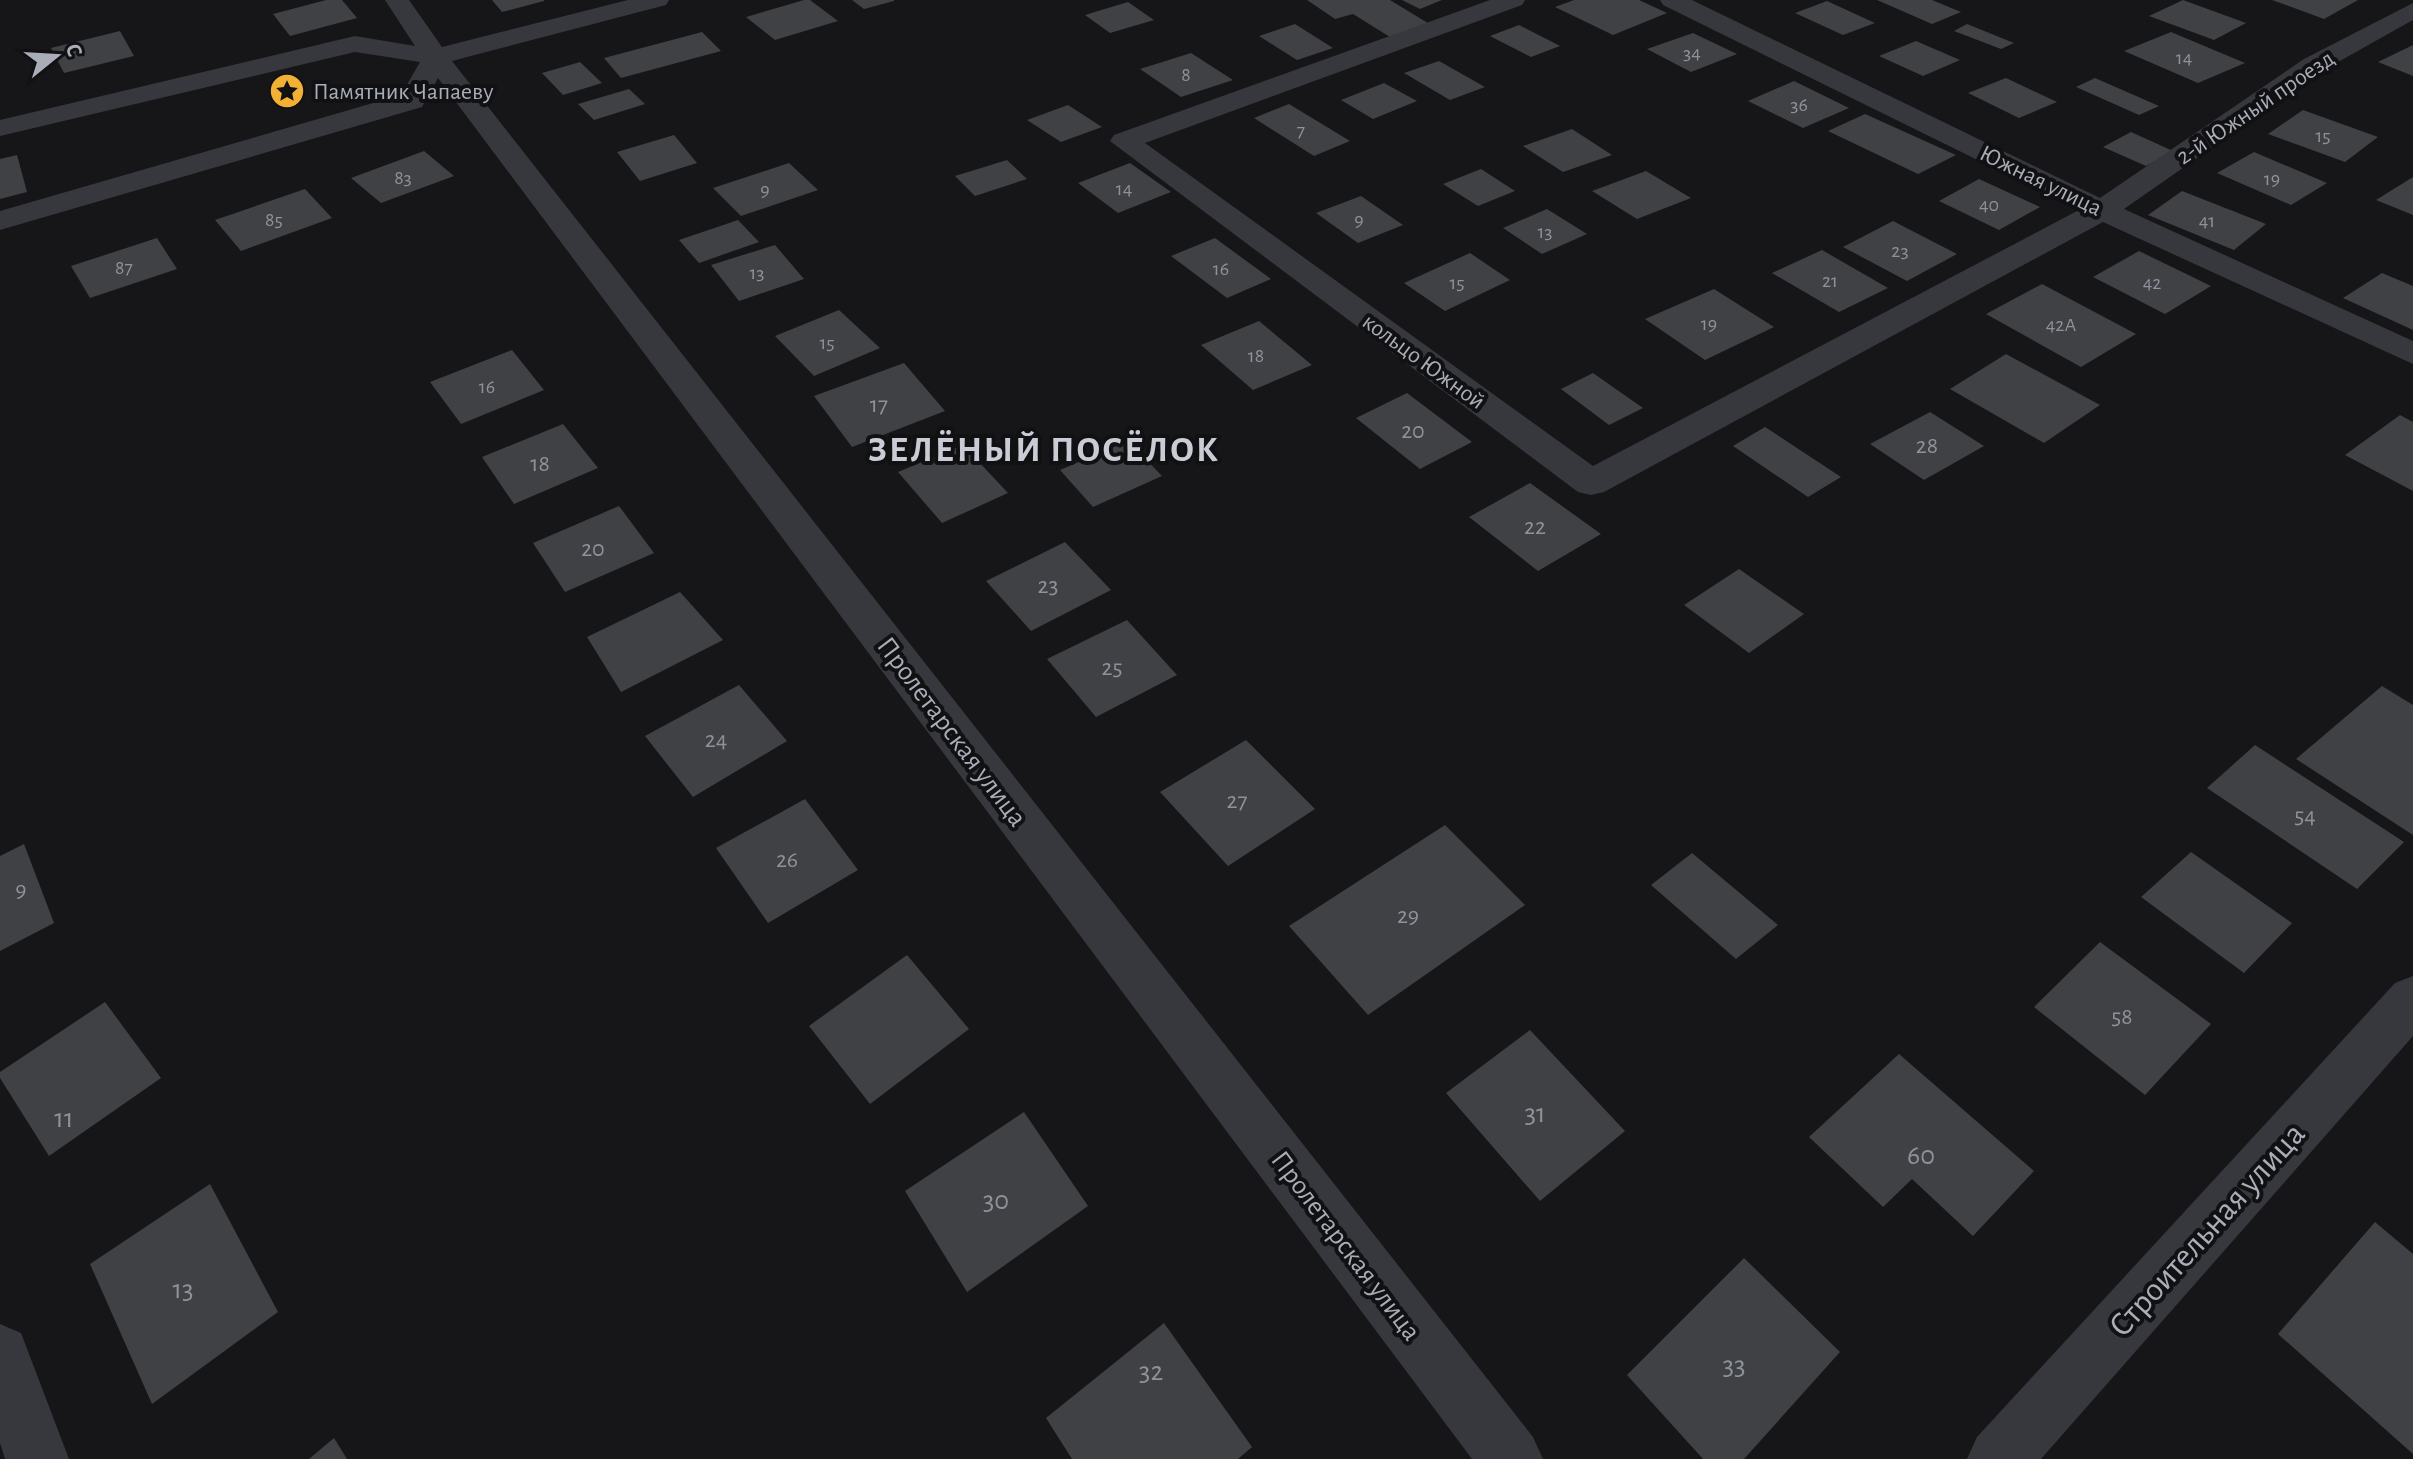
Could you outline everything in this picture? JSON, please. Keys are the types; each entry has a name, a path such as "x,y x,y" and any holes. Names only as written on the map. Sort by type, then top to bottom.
{"street":[{"name":"Пролетарская улица","path":"397,0 436,57 1511,1459"},
{"path":"0,128 355,44 436,57 657,0"},
{"name":"кольцо Южной","path":"1513,0 1124,141 1591,483 2102,210"},
{"name":"Южная улица","path":"1672,0 2102,210 2413,354"},
{"name":"2-й Южный проезд","path":"2102,210 2313,65 2413,10"},
{"path":"0,221 412,101 436,57"},
{"name":"Строительная улица","path":"1999,1459 2413,999"},
{"path":"0,1354 37,1459"}],"building":[{"path":"326,0 342,0 357,18 290,36 273,14"},
{"path":"492,0 544,0 544,1 502,12"},
{"path":"810,0 838,21 775,40 746,17"},
{"path":"852,0 894,0 894,1 864,9"},
{"path":"1307,0 1390,0 1431,25 1390,37 1353,14 1335,19"},
{"path":"1402,0 1442,0 1420,9"},
{"path":"1574,0 1639,0 1667,13 1613,35 1555,7"},
{"path":"1877,0 1932,0 1961,12 1932,24"},
{"path":"2183,0 2246,23 2214,40 2149,16"},
{"path":"2272,0 2358,0 2324,19"},
{"path":"1827,1 1875,23 1843,35 1795,13"},
{"path":"1128,2 1154,20 1110,33 1085,15"},
{"path":"1295,24 1333,48 1297,60 1259,36"},
{"path":"1967,24 2014,43 2001,49 1954,31"},
{"path":"1519,25 1560,46 1531,57 1490,36"},
{"path":"120,31 134,56 64,73 51,48"},
{"path":"702,32 721,51 621,78 604,58"},
{"path":"2171,32 2245,63 2198,83 2124,51"},
{"path":"1693,33 1737,54 1691,72 1647,49"},
{"path":"1916,41 1960,60 1923,76 1879,56"},
{"path":"2413,45 2413,76 2378,62"},
{"path":"1191,53 1233,80 1181,97 1140,69"},
{"path":"1439,61 1485,87 1450,100 1404,73"},
{"path":"580,62 602,83 563,95 542,73"},
{"path":"2006,78 2057,102 2019,118 1968,93"},
{"path":"2095,78 2159,106 2139,115 2076,87"},
{"path":"1794,81 1849,108 1803,128 1748,101"},
{"path":"1384,83 1417,101 1373,119 1341,100"},
{"path":"629,89 645,104 594,120 578,104"},
{"path":"1289,104 1350,141 1314,156 1254,118"},
{"path":"1068,105 1102,127 1061,142 1027,120"},
{"path":"2303,110 2378,137 2345,162 2268,134"},
{"path":"1865,114 1956,155 1918,174 1828,131"},
{"path":"1572,129 1612,155 1563,172 1523,146"},
{"path":"2131,132 2173,151 2146,166 2103,147"},
{"path":"674,135 697,163 640,181 617,152"},
{"path":"424,151 454,176 381,203 351,178"},
{"path":"2254,152 2327,183 2291,205 2217,173"},
{"path":"17,155 27,192 0,199 0,159"},
{"path":"1007,160 1027,179 975,196 955,176"},
{"path":"789,163 818,190 741,216 713,188"},
{"path":"1130,163 1171,192 1118,213 1078,183"},
{"path":"1481,169 1515,191 1478,206 1443,184"},
{"path":"1646,171 1691,198 1637,219 1592,191"},
{"path":"2413,177 2413,215 2376,200"},
{"path":"1979,179 2040,207 1999,230 1939,201"},
{"path":"305,189 332,218 241,251 215,220"},
{"path":"2182,191 2266,224 2234,250 2148,215"},
{"path":"1361,196 1403,225 1358,243 1316,213"},
{"path":"1547,209 1587,234 1542,254 1503,228"},
{"path":"738,220 759,242 699,263 679,240"},
{"path":"1893,221 1957,254 1907,281 1843,247"},
{"path":"157,238 177,269 90,298 71,266"},
{"path":"1215,238 1271,279 1227,298 1171,256"},
{"path":"775,245 804,279 739,301 711,265"},
{"path":"1822,250 1888,288 1839,312 1772,273"},
{"path":"2139,251 2211,286 2165,314 2093,277"},
{"path":"1470,253 1510,280 1445,311 1404,283"},
{"path":"2382,273 2413,286 2413,330 2343,298"},
{"path":"2042,284 2136,334 2081,367 1986,314"},
{"path":"1714,289 1774,327 1705,360 1645,319"},
{"path":"839,310 880,348 814,376 775,336"},
{"path":"1259,321 1312,365 1253,390 1201,345"},
{"path":"512,350 544,390 461,424 430,382"},
{"path":"2006,354 2100,405 2044,443 1950,389"},
{"path":"904,363 945,411 852,447 814,396"},
{"path":"1593,373 1643,408 1609,425 1561,389"},
{"path":"1407,393 1472,442 1420,469 1356,418"},
{"path":"1930,412 1984,446 1924,480 1870,444"},
{"path":"2400,415 2413,422 2413,491 2345,455"},
{"path":"563,424 598,468 514,504 482,457"},
{"path":"1765,427 1841,477 1808,497 1733,446"},
{"path":"1128,441 1162,476 1093,507 1060,470"},
{"path":"963,445 1008,493 942,523 898,472"},
{"path":"1530,483 1601,534 1538,571 1469,517"},
{"path":"619,506 654,553 565,592 533,543"},
{"path":"1065,542 1111,590 1031,631 986,581"},
{"path":"1739,569 1804,614 1749,653 1684,605"},
{"path":"680,592 723,640 621,692 587,637"},
{"path":"1127,620 1177,675 1096,717 1047,659"},
{"path":"739,685 787,741 693,797 645,736"},
{"path":"2382,686 2413,705 2413,835 2296,759"},
{"path":"1246,740 1315,809 1228,866 1160,792"},
{"path":"2255,745 2404,842 2357,889 2207,788"},
{"path":"805,799 858,870 768,923 716,848"},
{"path":"1445,825 1525,905 1368,1015 1289,926"},
{"path":"24,844 54,923 0,951 0,856"},
{"path":"2191,852 2292,923 2244,973 2141,897"},
{"path":"1692,853 1778,925 1736,959 1651,885"},
{"path":"2100,942 2211,1024 2145,1095 2034,1007"},
{"path":"907,955 969,1029 870,1104 809,1026"},
{"path":"105,1002 161,1078 49,1156 0,1078 0,1072"},
{"path":"1530,1030 1625,1131 1540,1201 1446,1093"},
{"path":"1899,1054 2034,1171 1973,1236 1912,1179 1883,1207 1809,1137"},
{"path":"1024,1112 1088,1206 967,1292 905,1191"},
{"path":"210,1184 278,1312 152,1404 90,1264"},
{"path":"2375,1222 2413,1254 2413,1454 2278,1334"},
{"path":"1744,1258 1840,1352 1744,1459 1703,1459 1627,1375"},
{"path":"1164,1323 1252,1447 1238,1459 1072,1459 1046,1418"},
{"path":"334,1438 347,1459 309,1459"}],"place":[{"name":"Памятник Чапаеву","path":"287,91"}],"district":[{"name":"ЗЕЛЁНЫЙ ПОСЁЛОК","path":"1044,448"}]}
